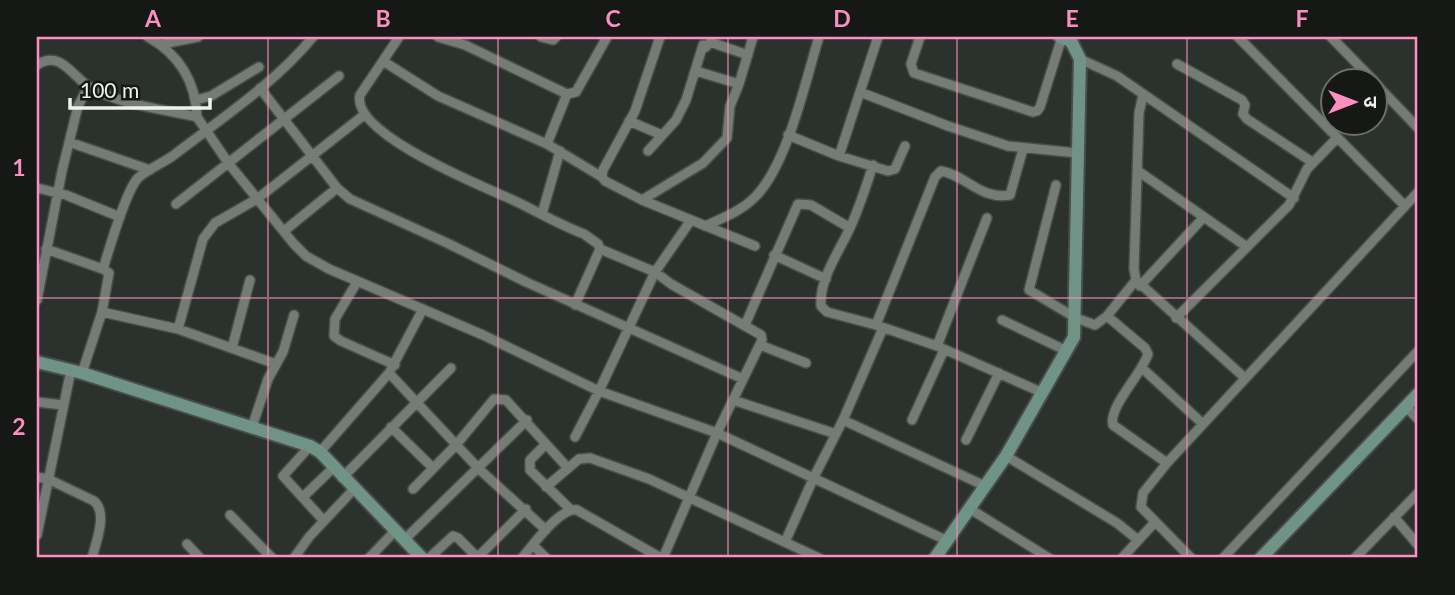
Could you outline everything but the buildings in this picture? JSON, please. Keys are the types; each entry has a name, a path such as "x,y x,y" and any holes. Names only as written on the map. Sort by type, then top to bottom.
{"street":[{"path":"148,37 162,44 190,78 197,100 197,117 205,130 257,199 306,256 357,282 423,309 599,391 717,433 948,541"},
{"path":"162,44 198,37"},
{"path":"103,268 135,183 260,88 299,55 313,37"},
{"path":"399,37 360,95 359,107 364,115 391,138 430,162 584,234 600,248 655,272 671,284 761,335 760,345 717,433 662,558 577,510 570,509 547,487 530,470 529,465 545,445"},
{"path":"438,37 465,45 567,94 576,92 607,37"},
{"path":"541,37 553,40 556,37"},
{"path":"602,177 603,170 629,121 660,37"},
{"path":"642,200 703,163 727,138 730,106 753,37"},
{"path":"705,226 729,215 754,198 770,180 780,160 818,39 806,37"},
{"path":"839,156 878,37"},
{"path":"920,37 911,64 914,73 1033,112 1040,107 1066,38"},
{"path":"1238,37 1405,206"},
{"path":"1331,37 1359,66"},
{"path":"1066,38 1080,59 1106,70 1294,198"},
{"path":"649,151 676,120 686,100 703,45 706,47 710,42 748,55"},
{"path":"935,558 1006,456 1074,337 1080,59"},
{"path":"37,65 44,61 58,61 89,86 122,99 197,117"},
{"path":"383,61 438,96 561,151 605,181 642,200 755,246"},
{"path":"1177,64 1242,100 1245,105 1243,114 1247,119 1312,162"},
{"path":"197,100 211,96 259,67"},
{"path":"696,71 739,84"},
{"path":"176,204 338,76"},
{"path":"37,300 43,254 69,142 78,106 89,86"},
{"path":"260,88 337,188 351,199 575,305 743,379"},
{"path":"860,92 948,127 1023,149 1077,153"},
{"path":"547,144 567,94"},
{"path":"1143,95 1139,113 1134,268 1138,283 1245,378"},
{"path":"1388,96 1418,128"},
{"path":"178,329 205,234 215,223 257,199 364,115"},
{"path":"629,121 662,135"},
{"path":"788,135 839,156 888,171 893,171 905,145"},
{"path":"1176,318 1294,198 1312,162 1336,139"},
{"path":"69,142 150,170"},
{"path":"785,542 843,420 935,177 941,171 948,172 981,191 996,196 1010,195 1023,149"},
{"path":"542,214 561,151"},
{"path":"873,166 850,228 825,279 820,297 821,306 827,312 941,348 1042,393"},
{"path":"1138,171 1247,247"},
{"path":"1056,184 1029,290 1076,318 1096,325 1203,218"},
{"path":"37,188 58,193 120,217"},
{"path":"284,231 337,188"},
{"path":"1191,558 1141,507 1141,499 1167,463 1418,192"},
{"path":"745,325 798,204 811,205 850,228"},
{"path":"912,420 941,348 986,218"},
{"path":"575,437 655,272 691,220"},
{"path":"575,305 600,248"},
{"path":"37,535 40,503 48,479 63,405 102,312 110,278 103,268 43,254"},
{"path":"774,255 825,279"},
{"path":"232,348 250,280"},
{"path":"357,282 335,318 334,336 392,369 415,403 456,446 546,530"},
{"path":"324,520 283,476 315,449 392,369 423,309"},
{"path":"102,312 178,329 276,364"},
{"path":"252,427 268,379 283,352 294,315"},
{"path":"1107,316 1147,351 1142,368 1112,415 1112,420 1117,428 1167,463"},
{"path":"1002,320 1067,351"},
{"path":"760,345 806,363"},
{"path":"1223,558 1418,351"},
{"path":"37,362 252,427 315,449 422,558"},
{"path":"303,498 391,427 451,368"},
{"path":"1142,368 1203,424"},
{"path":"967,440 999,373"},
{"path":"1261,558 1418,394"},
{"path":"413,489 456,446 494,399 506,400 568,467"},
{"path":"733,400 836,434"},
{"path":"37,401 63,405"},
{"path":"1406,407 1418,419"},
{"path":"843,420 985,486"},
{"path":"369,558 400,536 479,469 527,421"},
{"path":"391,427 433,468"},
{"path":"1006,456 1116,523 1138,540"},
{"path":"547,487 579,459 590,458 649,479 819,558"},
{"path":"37,477 48,479 99,506 101,514 92,558"},
{"path":"294,558 324,520 354,489"},
{"path":"1355,558 1418,493"},
{"path":"429,558 453,536 478,558 526,509"},
{"path":"522,558 546,530 570,509"},
{"path":"970,509 1049,558"},
{"path":"230,515 272,558"},
{"path":"1394,517 1418,545"},
{"path":"1122,558 1155,522"},
{"path":"187,544 200,558"},
{"path":"533,545 547,558"}]}
